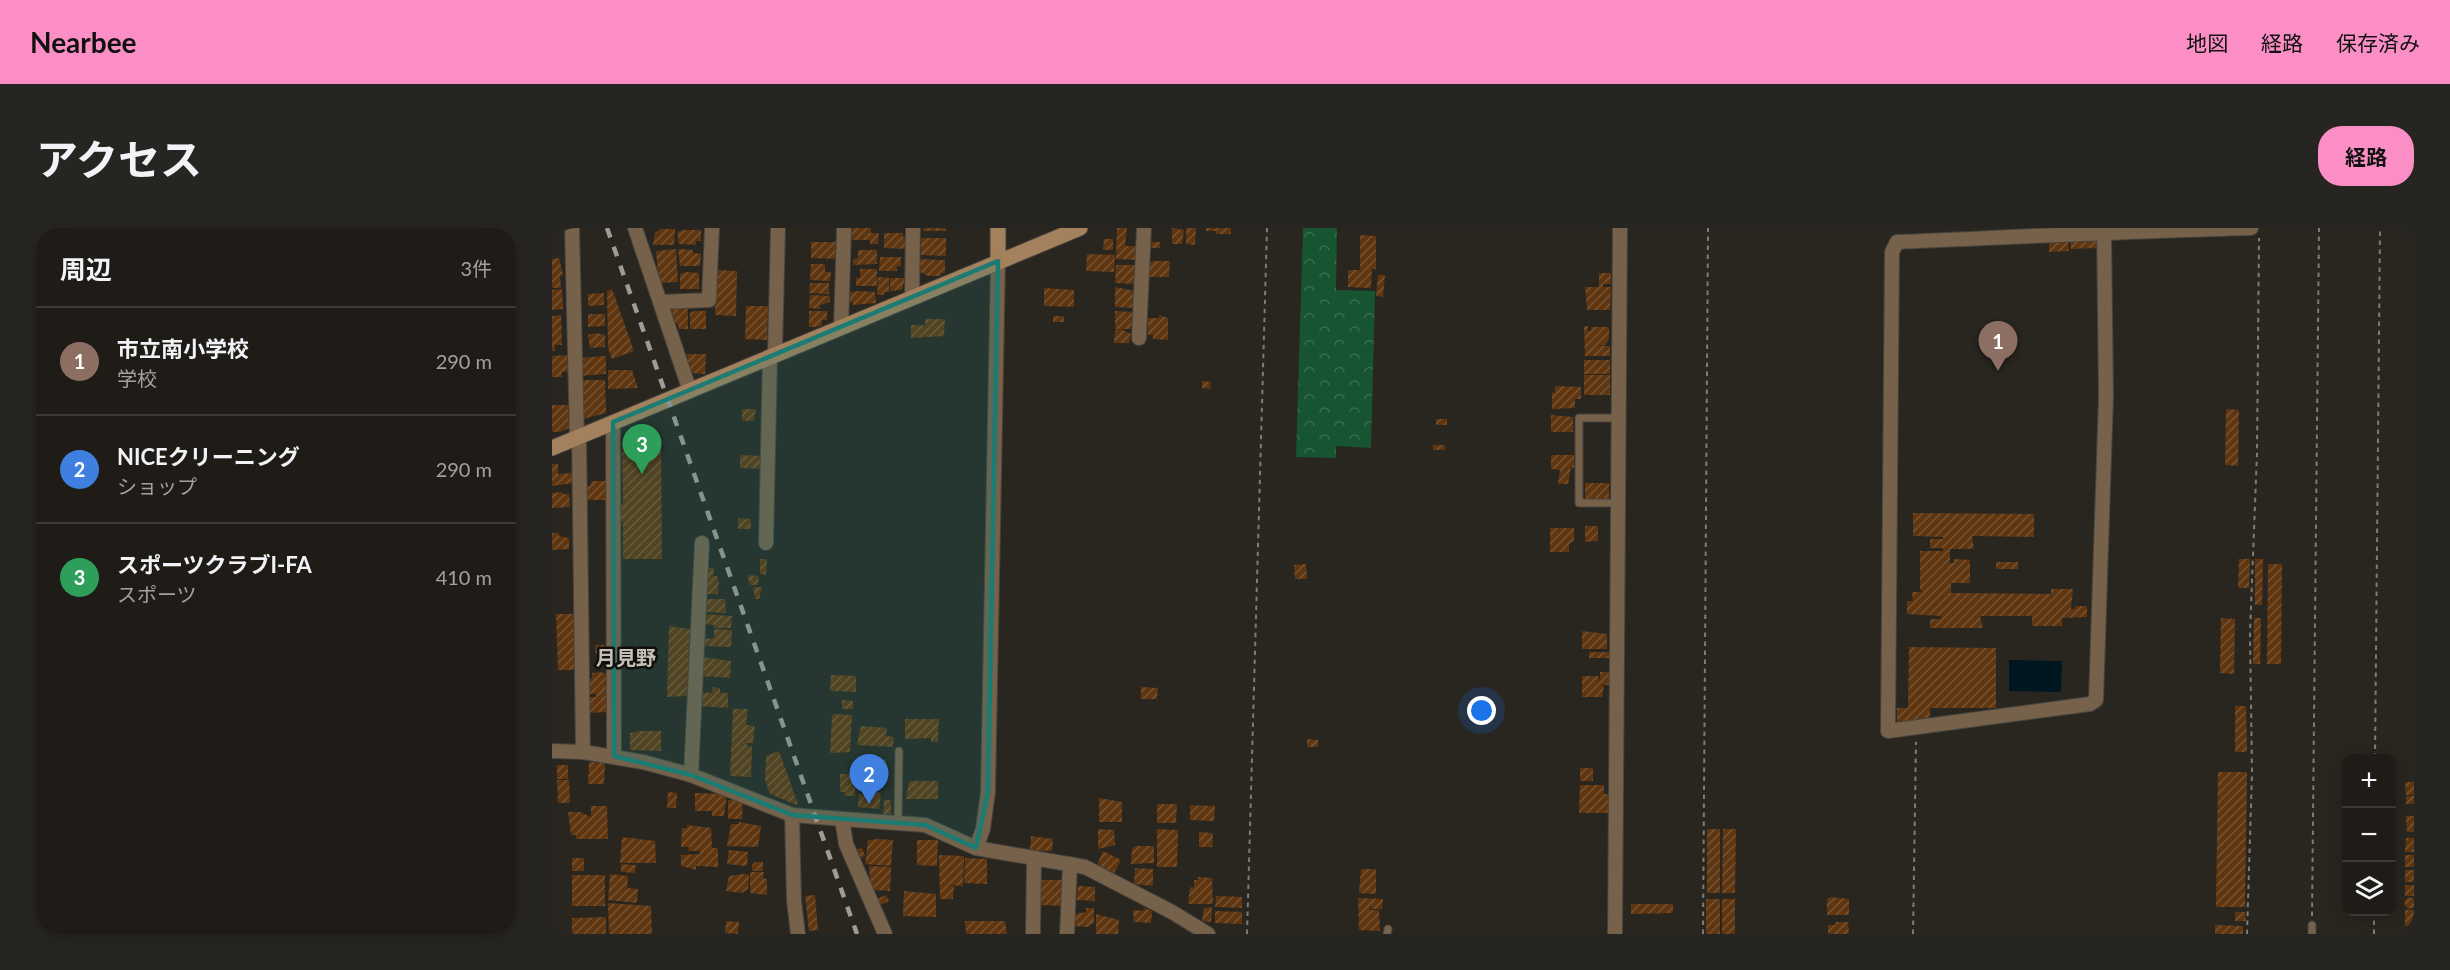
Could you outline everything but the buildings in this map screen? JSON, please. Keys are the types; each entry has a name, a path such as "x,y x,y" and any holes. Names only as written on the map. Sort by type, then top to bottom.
{"street":[{"path":"572,228 584,752"},
{"path":"660,302 709,300 712,228"},
{"path":"766,543 778,228"},
{"path":"841,327 844,228"},
{"path":"912,297 913,228"},
{"path":"976,848 983,829 988,792 998,228"},
{"path":"552,448 1080,228"},
{"path":"1139,338 1144,228"},
{"path":"1615,934 1620,228"},
{"path":"2104,232 2106,396 2096,700 2090,705 1888,731 1892,252 1897,242 1994,232 2251,228"},
{"path":"638,231 690,392"},
{"path":"613,422 614,756"},
{"path":"691,775 702,543"},
{"path":"552,751 614,756 691,775 792,814 924,825 976,848 1085,867 1208,934"},
{"path":"792,814 794,902 798,934"},
{"path":"842,819 846,844 885,934"},
{"path":"1033,934 1034,858"},
{"path":"1067,934 1070,864"}],"lane":[{"path":"1619,418 1579,418 1579,503 1619,503"},
{"path":"898,822 899,751"},
{"path":"2312,925 2312,934"}],"path":[{"path":"1247,934 1267,228"},
{"path":"1703,934 1708,228"},
{"path":"2247,934 2252,773 2250,633 2257,453 2259,228"},
{"path":"2312,925 2319,228"},
{"path":"2375,754 2380,228"},
{"path":"1913,934 1916,728"},
{"path":"2374,916 2374,934"}],"highlighted area":[{"path":"998,261 988,792 976,848 925,825 792,815 691,775 614,756 613,422"}],"green space":[{"path":"1303,228 1337,228 1336,290 1375,291 1371,448 1336,446 1336,458 1296,457"}],"water":[{"path":"2009,660 2062,661 2061,692 2009,691"}],"railway":[{"path":"607,228 857,934"}],"place":[{"name":"市立南小学校","path":"1998,371"},
{"name":"スポーツクラブI-FA","path":"642,474"},
{"name":"NICEクリーニング","path":"869,804"}],"district":[{"name":"月見野","path":"626,658"}]}
